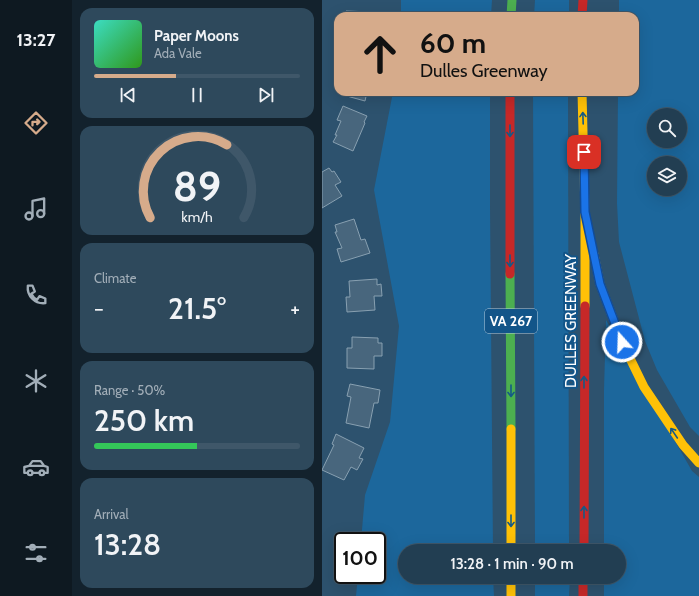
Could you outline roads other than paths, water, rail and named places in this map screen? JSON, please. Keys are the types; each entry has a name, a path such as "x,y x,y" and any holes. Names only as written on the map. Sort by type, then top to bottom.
{"highway":[{"path":"511,12 512,0"},
{"path":"582,12 583,0"},
{"name":"VA 267","path":"510,96 511,544"},
{"name":"DULLES GREENWAY","path":"582,96 585,212 584,544"},
{"path":"585,212 600,284 622,342 644,387 683,445 699,463"},
{"path":"511,584 511,596"},
{"path":"583,584 583,596"}]}
